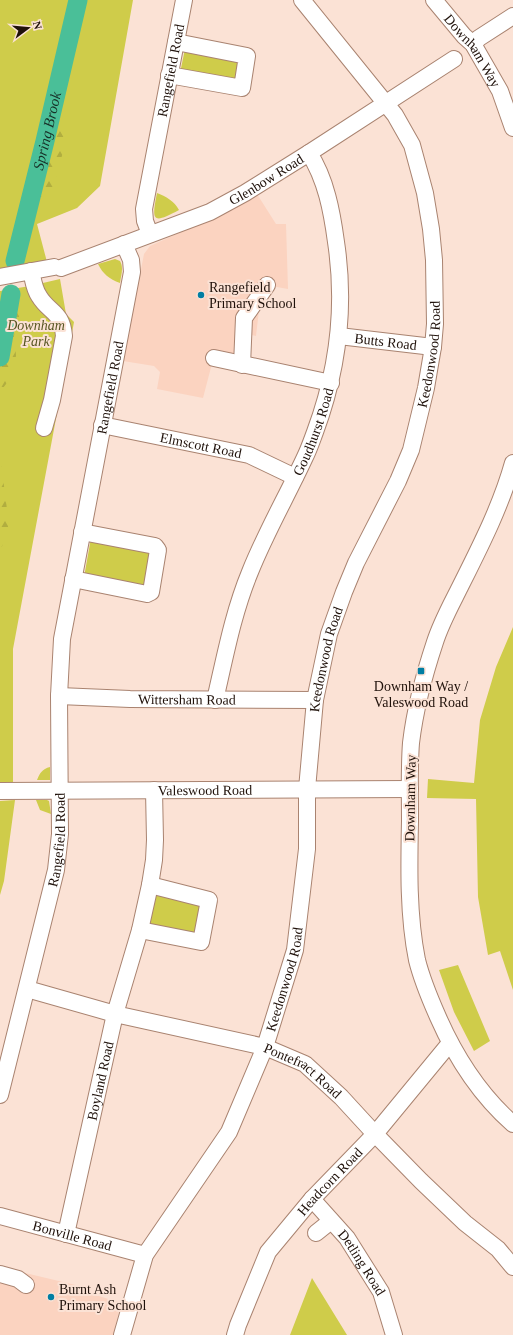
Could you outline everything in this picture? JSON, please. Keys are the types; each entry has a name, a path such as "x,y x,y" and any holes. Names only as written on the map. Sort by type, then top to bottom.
{"street":[{"name":"Rangefield Road","path":"150,234 145,221 144,209 184,0"},
{"name":"Keedonwood Road","path":"122,1335 146,1255 229,1132 265,1048 295,950 306,849 307,790 315,700 329,634 356,563 398,481 411,450 426,388 433,347 435,324 434,260 431,229 425,193 412,145 395,115 386,103 302,0"},
{"name":"Downham Way","path":"434,0 464,36 473,44 500,91 513,125"},
{"path":"473,44 479,38 513,16"},
{"path":"169,75 242,88 247,56 176,42"},
{"name":"Glenbow Road","path":"0,277 58,268 210,212 309,153 454,59"},
{"name":"Goudhurst Road","path":"216,700 230,634 250,572 266,535 306,456 320,420 331,383 339,336 340,286 333,223 325,187 316,164 309,153"},
{"name":"Rangefield Road","path":"0,1095 56,870 60,834 59,696 62,639 132,272 131,260 124,244"},
{"path":"31,271 38,296 59,318 64,329 52,400 44,428"},
{"path":"242,364 244,318 267,285"},
{"name":"Butts Road","path":"339,336 433,347"},
{"path":"214,358 331,383"},
{"name":"Elmscott Road","path":"102,425 249,455 295,477"},
{"name":"Downham Way","path":"513,463 509,478 495,514 447,611 435,641 417,705 411,744 409,871 413,934 418,961 427,993 450,1042 465,1069 483,1094 513,1124"},
{"path":"74,579 147,594 151,592 158,550 155,546 82,532"},
{"name":"Wittersham Road","path":"59,696 130,699 315,700"},
{"name":"Valeswood Road","path":"0,791 410,789"},
{"name":"Boyland Road","path":"66,1234 115,1014 140,930 150,885 154,860 155,840 154,790"},
{"path":"140,930 201,942 209,900 150,885"},
{"name":"Pontefract Road","path":"27,988 115,1014 265,1048 305,1064 342,1097 375,1134 421,1181 466,1223 498,1249 513,1267"},
{"name":"Headcorn Road","path":"235,1335 238,1324 268,1252 312,1199 375,1134 450,1042"},
{"name":"Detling Road","path":"312,1199 326,1229 347,1238 381,1292 394,1335"},
{"name":"Bonville Road","path":"0,1216 146,1255"},
{"path":"0,1274 18,1279 26,1285"}],"shaded area":[{"name":"Rangefield Primary School","path":"257,194 276,224 286,224 288,289 271,286 259,310 256,336 243,333 239,349 234,355 215,352 203,398 157,389 160,372 154,366 123,361 144,254 150,246 227,211"},
{"name":"Burnt Ash Primary School","path":"0,1267 84,1287 83,1291 121,1303 113,1335 0,1335"}],"green space":[{"path":"0,0 133,0 100,186 77,208 37,224 47,262 0,271"},
{"path":"185,49 241,59 239,81 180,73"},
{"path":"56,123 66,141 50,199 35,205"},
{"path":"157,193 170,200 179,210 164,217 156,218 154,215 154,210"},
{"path":"115,259 120,261 122,266 120,283 107,276 98,264"},
{"name":"Downham Park","path":"60,279 66,314 74,322 13,649 13,786 0,786 0,291"},
{"path":"9,295 13,295 17,300 20,314 14,338 16,355 15,365 7,383 0,391 0,306 2,301"},
{"path":"0,455 8,527 0,553"},
{"path":"91,538 154,550 148,589 84,577"},
{"path":"513,627 513,990 500,951 488,955 478,897 476,799 427,798 428,779 474,783 480,720 496,667"},
{"path":"50,767 50,780 37,780 39,775 45,769"},
{"path":"15,800 4,881 0,895 0,801"},
{"path":"36,800 49,801 51,814 40,810"},
{"path":"157,891 197,902 202,908 196,932 191,934 149,926"},
{"path":"458,965 490,1041 474,1051 454,1012 439,970"},
{"path":"312,1278 347,1335 290,1335"}],"waterway":[{"name":"Spring Brook","path":"15,261 78,0"},
{"name":"Spring Brook","path":"0,357 11,294"}],"place":[{"name":"Rangefield Primary School","path":"201,295"},
{"name":"Downham Way / Valeswood Road","path":"421,671"},
{"name":"Burnt Ash Primary School","path":"51,1297"}]}
